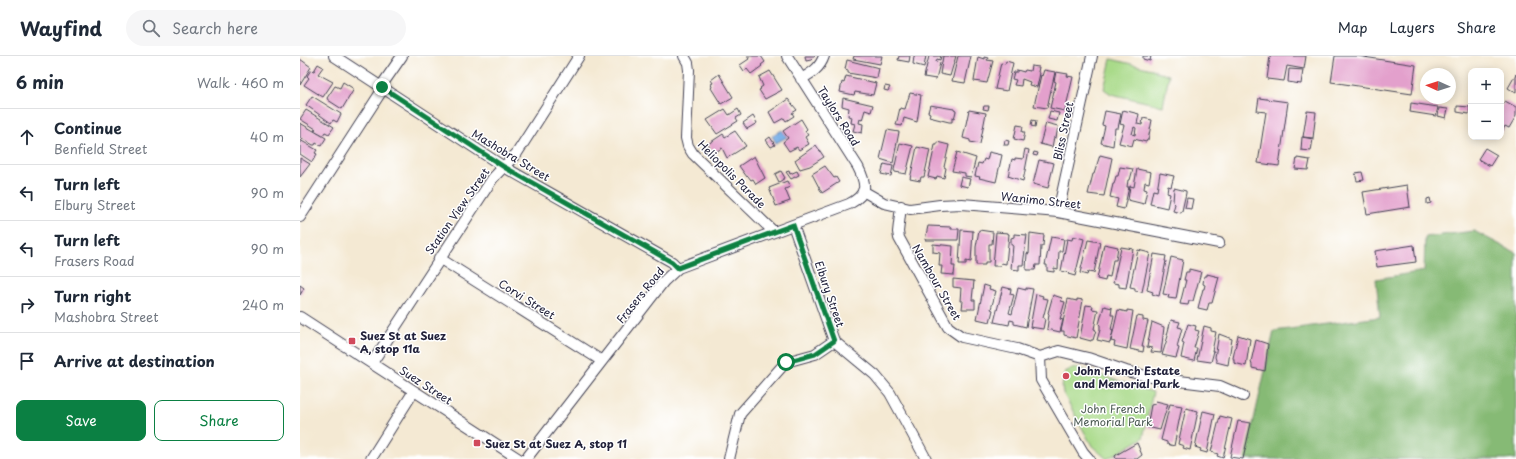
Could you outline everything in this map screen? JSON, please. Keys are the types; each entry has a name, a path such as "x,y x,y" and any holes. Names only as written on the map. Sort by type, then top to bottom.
{"street":[{"name":"Mashobra Street","path":"334,56 504,167 672,262 678,268"},
{"path":"300,217 381,92 384,82 402,56"},
{"name":"Station View Street","path":"372,363 492,178 517,153 580,56"},
{"name":"Heliopolis Parade","path":"684,56 688,63 689,70 686,138 688,146 693,154 774,232"},
{"name":"Taylors Road","path":"787,56 858,167 865,184 863,191"},
{"path":"801,79 818,68 822,63 824,56"},
{"name":"Bliss Street","path":"1058,212 1092,56"},
{"name":"Frasers Road","path":"526,459 664,281 678,268 849,204 859,197 863,191"},
{"name":"Wanimo Street","path":"863,191 884,203 916,209 940,205 962,204 1058,212 1218,243"},
{"name":"Nambour Street","path":"901,206 898,232 899,238 948,327 962,337 1017,349 1040,357"},
{"name":"Elbury Street","path":"793,225 834,341 883,383 890,392 926,459"},
{"name":"Corvi Street","path":"439,258 602,361"},
{"name":"Suez Street","path":"302,322 372,363 519,459"},
{"path":"730,459 740,414 770,379 786,362 815,354 834,341"},
{"path":"1089,459 1083,452 1041,380 1040,357 1059,351 1155,378 1220,386 1243,396"},
{"path":"371,459 414,391"}],"green space":[{"path":"1111,59 1156,70 1155,72 1169,75 1163,106 1111,94 1104,89"},
{"path":"1474,231 1516,253 1516,459 1245,459 1274,331 1380,317 1376,279 1424,271 1425,237"},
{"name":"John French Memorial Park","path":"1078,368 1153,392 1143,438 1107,459 1092,446 1063,393 1062,387 1065,372"}],"water":[{"path":"782,130 787,137 776,143 772,136"}],"building":[{"path":"747,56 761,56 765,62 751,74 747,69 744,71 740,65 749,59"},
{"path":"805,56 815,56 811,60 806,61"},
{"path":"854,56 882,56 880,64 853,59"},
{"path":"899,56 910,56 909,62 898,60"},
{"path":"914,56 926,56 924,67 913,64"},
{"path":"929,56 941,56 940,60 937,59 936,62 940,63 936,79 924,77"},
{"path":"943,56 956,56 950,76 940,74"},
{"path":"958,56 971,56 965,83 952,81"},
{"path":"1143,56 1151,56 1150,61 1143,59"},
{"path":"1270,56 1306,56 1304,69 1287,66 1284,81 1267,79"},
{"path":"1335,56 1357,56 1416,65 1412,94 1331,82"},
{"path":"978,57 984,59 984,57 988,58 987,60 993,61 987,83 974,81"},
{"path":"300,59 311,67 300,85"},
{"path":"847,60 879,68 877,78 848,73 848,70 845,69"},
{"path":"1006,61 1013,63 1007,91 995,89 1001,63 1005,64"},
{"path":"318,64 323,67 318,74 333,82 323,97 304,85 309,78 307,76 311,70 314,71"},
{"path":"1031,66 1039,67 1038,72 1040,73 1037,87 1029,85 1030,82 1022,79 1021,86 1014,85 1016,80 1012,79 1014,72 1017,72 1017,70 1024,72 1025,70 1030,71"},
{"path":"1289,69 1303,70 1301,84 1288,82"},
{"path":"1044,70 1055,72 1047,108 1034,106 1041,75 1042,76"},
{"path":"770,71 782,90 765,99 759,90 763,86 759,77"},
{"path":"1056,72 1068,74 1067,76 1073,77 1065,111 1050,108 1056,82 1054,81"},
{"path":"719,74 733,97 721,104 711,88 711,84 713,83 711,80"},
{"path":"1516,74 1516,93 1508,88"},
{"path":"846,76 876,83 873,95 855,92 854,95 840,92 842,82 844,83"},
{"path":"343,82 354,89 342,109 327,98 335,86 340,88"},
{"path":"885,86 890,87 888,91 884,90"},
{"path":"910,93 921,95 917,122 904,118 902,126 896,125 900,108 905,109"},
{"path":"312,96 341,114 337,122 333,120 331,123 306,105"},
{"path":"843,98 873,105 871,112 865,110 862,120 860,119 859,123 863,124 862,133 853,131 855,124 851,123 852,117 848,116 849,108 842,106"},
{"path":"1259,98 1288,102 1279,166 1258,163 1266,112 1257,111"},
{"path":"788,99 797,110 792,113 794,116 786,121 784,118 775,123 769,112"},
{"path":"1505,101 1516,107 1516,116 1509,128 1505,126 1504,128"},
{"path":"1411,103 1438,107 1436,116 1410,112"},
{"path":"930,105 954,109 956,111 954,119 952,118 952,122 929,117 930,113 928,112"},
{"path":"984,106 989,106 988,110 983,109"},
{"path":"1457,106 1468,107 1468,114 1457,112"},
{"path":"1439,108 1448,109 1446,118 1438,116"},
{"path":"725,109 729,115 738,109 741,115 736,118 738,121 717,134 707,120"},
{"path":"306,110 334,127 329,134 325,132 323,135 300,119"},
{"path":"969,110 986,113 980,144 970,142 970,140 963,138"},
{"path":"1123,110 1139,114 1137,124 1142,125 1143,118 1152,120 1148,140 1146,142 1134,139 1132,146 1119,143 1124,125 1120,124","holes":["1134,127 1136,128 1135,135 1132,134"]},
{"path":"1050,111 1059,113 1057,121 1048,119"},
{"path":"1105,111 1121,114 1118,128 1115,128 1113,146 1101,143 1105,126 1102,125"},
{"path":"1307,111 1316,112 1313,138 1303,137"},
{"path":"753,116 757,123 747,129 743,123"},
{"path":"801,119 807,129 805,131 808,135 805,137 809,144 799,150 797,147 789,151 783,142 788,138 783,131"},
{"path":"1032,120 1036,121 1035,127 1031,126"},
{"path":"300,123 326,138 321,146 316,143 313,145 300,137"},
{"path":"1046,123 1058,126 1056,138 1054,137 1052,147 1040,144"},
{"path":"1017,125 1023,126 1022,132 1025,132 1023,141 1014,139"},
{"path":"887,130 899,132 893,163 880,159"},
{"path":"735,131 746,146 727,158 722,148 714,153 708,144 723,134 725,137"},
{"path":"770,137 775,145 771,147 766,140"},
{"path":"1302,137 1313,139 1311,151 1301,150"},
{"path":"300,140 317,150 315,153 317,154 312,162 300,154"},
{"path":"1005,140 1009,141 1008,145 1004,145"},
{"path":"937,142 949,145 944,167 946,168 944,178 937,176 936,179 928,177"},
{"path":"900,143 913,146 906,174 895,172 894,170"},
{"path":"816,145 824,157 810,166 800,169 795,160"},
{"path":"917,147 930,150 924,177 921,177 920,181 910,179"},
{"path":"1485,148 1497,155 1490,166 1478,159"},
{"path":"1025,149 1029,150 1023,181 1008,176 1012,159 1023,159"},
{"path":"957,152 976,158 971,177 965,176 965,173 952,171"},
{"path":"989,152 1002,155 996,182 975,176 978,163 982,164 984,159 987,160"},
{"path":"1034,152 1038,153 1037,156 1033,155"},
{"path":"1100,155 1112,158 1104,196 1088,194"},
{"path":"754,156 765,178 756,184 753,179 751,180 748,176 747,177 739,166"},
{"path":"300,158 310,164 300,177"},
{"path":"1297,158 1310,160 1308,170 1295,169"},
{"path":"1039,160 1054,163 1048,188 1033,184"},
{"path":"884,164 893,166 891,176 881,174"},
{"path":"825,166 839,182 822,193 812,174"},
{"path":"1120,167 1133,169 1130,180 1128,180 1127,187 1129,187 1124,209 1116,207 1118,199 1110,197 1113,184 1116,176 1118,176"},
{"path":"1137,169 1151,172 1149,183 1145,182 1144,189 1147,190 1144,204 1128,200 1130,186 1134,187"},
{"path":"781,171 785,178 779,182 775,174"},
{"path":"789,171 790,174 797,171 799,175 791,179 786,172"},
{"path":"1362,172 1364,180 1357,181 1355,173"},
{"path":"1160,173 1174,176 1171,187 1168,186 1167,193 1170,194 1167,208 1150,204 1153,190 1157,191"},
{"path":"961,177 970,179 968,187 959,185"},
{"path":"787,181 790,187 785,189 790,201 776,206 769,188"},
{"path":"1407,185 1410,207 1367,214 1363,192"},
{"path":"1174,188 1186,191 1181,213 1173,211 1175,204 1173,202"},
{"path":"1187,198 1193,199 1191,209 1185,208"},
{"path":"1430,198 1431,203 1427,204 1427,199"},
{"path":"928,226 951,227 951,229 959,229 958,240 925,240"},
{"path":"961,230 973,231 971,262 966,261 966,264 959,264"},
{"path":"979,230 993,232 992,244 989,244 989,262 985,262 985,265 976,265 976,247"},
{"path":"996,232 1009,234 1006,264 1001,263 1000,266 993,266"},
{"path":"1030,233 1044,235 1043,246 1041,246 1040,265 1036,265 1035,270 1026,270 1027,253 1029,254"},
{"path":"1014,234 1027,235 1023,265 1019,265 1019,270 1011,269 1013,245 1011,245 1011,238 1014,237"},
{"path":"1073,236 1084,239 1075,276 1061,271 1067,239 1072,240"},
{"path":"1051,237 1064,239 1062,251 1059,251 1058,269 1054,268 1054,272 1047,271 1047,265 1045,265"},
{"path":"1088,240 1100,242 1094,273 1088,272 1087,275 1080,273"},
{"path":"933,244 953,246 952,266 955,266 954,275 941,274 942,266 939,266 940,253 933,252"},
{"path":"1104,244 1118,247 1116,260 1113,260 1110,277 1106,276 1105,281 1097,279"},
{"path":"1414,245 1416,262 1377,267 1375,251"},
{"path":"1121,247 1133,249 1126,288 1119,287 1119,284 1113,283"},
{"path":"1138,250 1150,253 1142,292 1135,291 1135,288 1130,287"},
{"path":"1154,254 1166,256 1159,296 1152,294 1153,292 1147,290"},
{"path":"1171,257 1183,260 1176,299 1168,298 1169,295 1163,294"},
{"path":"1189,269 1201,272 1193,301 1189,301 1188,305 1180,304 1186,280 1184,280 1186,272 1189,272"},
{"path":"1207,274 1219,277 1212,303 1209,303 1207,310 1198,308 1205,285 1203,284 1204,276 1207,276"},
{"path":"953,279 974,281 972,300 975,300 975,309 962,309 963,301 960,301 961,288 953,287"},
{"path":"300,285 304,288 300,295"},
{"path":"984,285 990,287 989,289 996,291 991,309 993,310 990,322 977,319"},
{"path":"1003,287 1011,289 1010,294 1014,295 1009,313 1012,314 1018,288 1026,290 1026,288 1033,289 1026,327 1014,324 1014,321 1010,320 1009,325 994,322"},
{"path":"1036,294 1043,296 1042,298 1048,299 1043,318 1045,319 1043,329 1030,327"},
{"path":"1053,295 1062,298 1061,301 1065,302 1060,319 1063,320 1060,332 1047,329 1048,313"},
{"path":"1068,299 1077,301 1077,299 1083,300 1076,338 1064,335 1064,331 1061,331"},
{"path":"1086,305 1093,306 1092,309 1098,310 1094,329 1096,330 1093,340 1091,341 1080,338"},
{"path":"1104,306 1112,308 1111,315 1114,315 1111,330 1113,331 1110,343 1097,340 1100,330 1099,324"},
{"path":"1118,310 1127,312 1127,310 1133,311 1127,349 1114,346 1115,342 1111,341"},
{"path":"1137,316 1143,317 1143,320 1148,321 1142,346 1144,346 1143,352 1130,349"},
{"path":"1171,320 1180,322 1178,327 1182,328 1176,358 1162,355"},
{"path":"1152,322 1164,327 1161,353 1151,352 1152,348 1147,347"},
{"path":"1188,324 1196,326 1195,330 1199,331 1194,348 1197,348 1194,361 1181,358 1184,343 1182,342"},
{"path":"1204,326 1211,328 1211,331 1216,332 1211,362 1197,360"},
{"path":"1219,334 1232,339 1228,365 1216,362 1215,357"},
{"path":"1238,335 1250,339 1246,366 1234,363 1233,358"},
{"path":"1256,340 1268,344 1265,371 1252,368 1251,362"},
{"path":"1156,401 1168,404 1160,430 1147,427 1151,405 1155,404"},
{"path":"1170,404 1182,406 1174,446 1161,440"},
{"path":"1186,408 1198,411 1190,450 1183,448 1184,446 1178,444"},
{"path":"1203,411 1215,414 1207,453 1200,451 1201,449 1195,447"},
{"path":"1220,416 1232,419 1223,458 1217,456 1218,454 1211,452"},
{"path":"1238,421 1251,423 1243,459 1230,457"},
{"path":"1137,443 1142,455 1137,459 1116,459 1116,455"}],"place":[{"name":"Suez St at Suez A, stop 11a","path":"352,341"},
{"name":"John French Estate and Memorial Park","path":"1066,376"},
{"name":"Suez St at Suez A, stop 11","path":"477,443"}],"route":[{"path":"382,87 504,167 672,262 678,268 793,225 834,341 815,354 786,362"}]}
